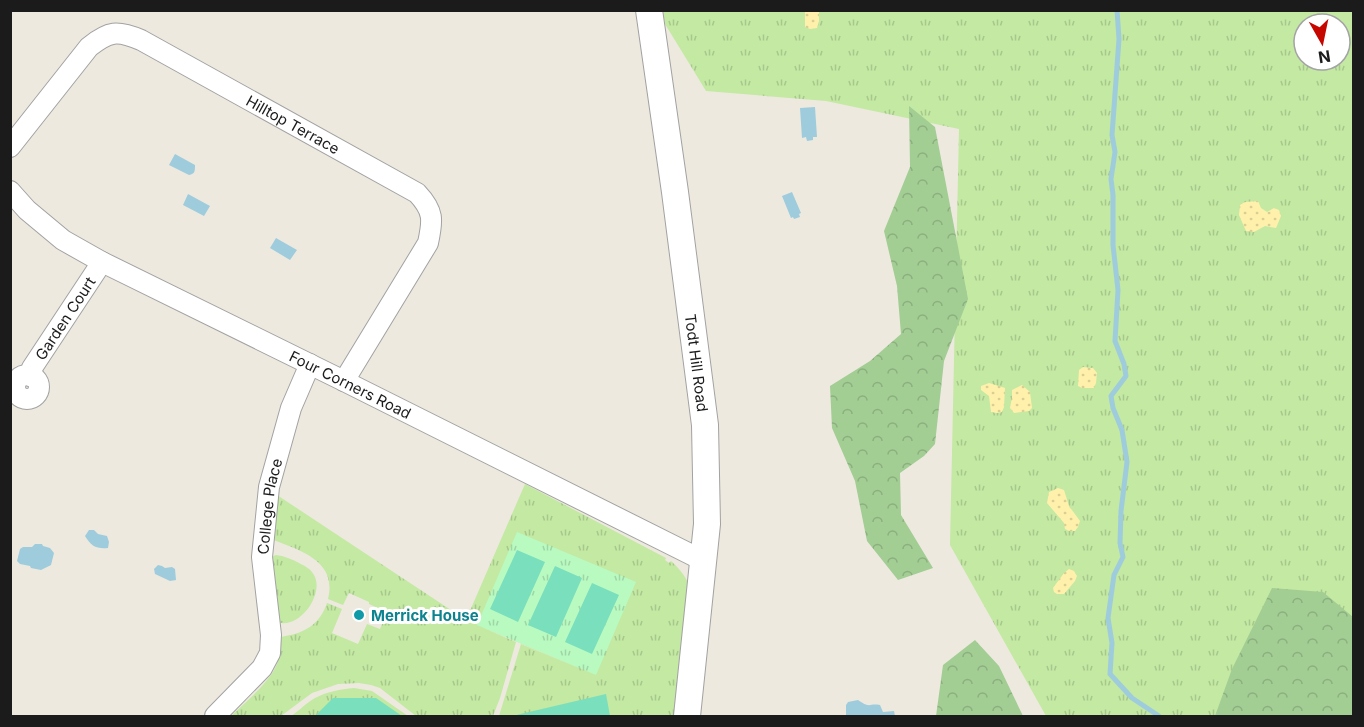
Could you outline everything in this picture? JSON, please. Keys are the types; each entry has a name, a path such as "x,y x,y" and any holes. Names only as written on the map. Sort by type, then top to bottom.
{"street":[{"name":"Todt Hill Road","path":"649,10 705,425 707,524 687,717"},
{"name":"Hilltop Terrace","path":"10,147 89,47 101,37 113,33 127,34 417,193 425,201 431,214 432,226 428,243 344,381"},
{"name":"Four Corners Road","path":"10,191 27,210 63,240 102,262 704,561"},
{"name":"Garden Court","path":"30,376 32,369 102,262"},
{"name":"College Place","path":"215,717 262,668 270,653 271,635 262,557 269,487 291,408 310,364"}],"green space":[{"path":"663,11 1353,11 1353,716 1046,716 950,545 959,129 826,101 706,91 665,24"},
{"path":"909,106 935,127 968,299 944,361 935,444 924,456 900,473 901,515 933,568 898,580 867,541 855,481 832,428 830,386 870,361 901,334 897,286 884,231 910,167"},
{"path":"525,484 666,558 665,560 669,563 671,561 689,584 676,716 499,716 521,644 596,675 477,625 516,642 493,716 416,716 380,688 359,683 338,684 312,693 281,716 231,716 271,675 278,661 279,637 296,634 309,628 320,618 327,603 342,609 332,633 358,644 367,624 380,629 387,612 349,593 343,605 328,599 327,574 321,565 303,552 269,538 274,493 466,620"},
{"path":"517,532 636,582 596,675 477,625"},
{"path":"517,550 545,562 518,622 490,609"},
{"path":"276,555 291,559 308,568 314,575 316,583 316,591 308,609 294,621 285,623 277,622 271,557"},
{"path":"555,566 582,578 556,637 528,625"},
{"path":"592,583 619,595 592,654 565,642"},
{"path":"1272,588 1323,592 1353,617 1353,716 1215,716 1232,669"},
{"path":"975,640 999,666 1023,716 936,716 943,665"},
{"path":"354,688 372,691 408,716 291,716 319,696"},
{"path":"606,694 610,716 512,716"},
{"path":"333,698 376,698 402,716 315,716"}],"sand":[{"path":"805,11 819,11 817,28 805,27"},
{"path":"1258,201 1261,208 1267,212 1274,208 1279,210 1281,216 1276,228 1265,226 1254,232 1246,231 1239,215 1240,205 1245,202"},
{"path":"1083,367 1093,368 1097,373 1094,388 1078,386 1079,370"},
{"path":"989,383 1005,388 1002,412 991,412 989,396 981,390 981,386"},
{"path":"1022,385 1030,392 1032,408 1029,411 1014,413 1010,408 1012,390"},
{"path":"1058,488 1064,490 1069,506 1080,521 1075,531 1065,529 1064,523 1047,503 1049,492"},
{"path":"1069,569 1077,576 1075,581 1064,594 1057,594 1053,588"}],"water":[{"path":"815,107 817,137 807,141 806,137 802,138 800,108"},
{"path":"175,154 195,165 194,173 189,175 169,165"},
{"path":"792,192 801,213 800,217 794,219 791,218 782,196"},
{"path":"188,194 210,206 204,216 183,205"},
{"path":"276,238 297,250 290,260 270,248"},
{"path":"89,530 107,536 108,548 100,548 92,544 85,536"},
{"path":"35,544 42,544 54,553 51,565 41,570 17,561 20,549 32,547"},
{"path":"158,565 175,569 176,580 170,581 155,574 154,569"},
{"path":"858,700 868,705 880,705 883,712 894,711 895,716 846,716 848,702"}],"waterway":[{"path":"1117,10 1119,39 1112,135 1115,152 1111,179 1113,245 1118,290 1115,341 1126,376 1111,396 1122,430 1127,462 1121,511 1120,543 1123,557 1114,575 1108,618 1112,643 1110,674 1132,698 1159,716"}],"place":[{"name":"Merrick House","path":"359,615"}]}
